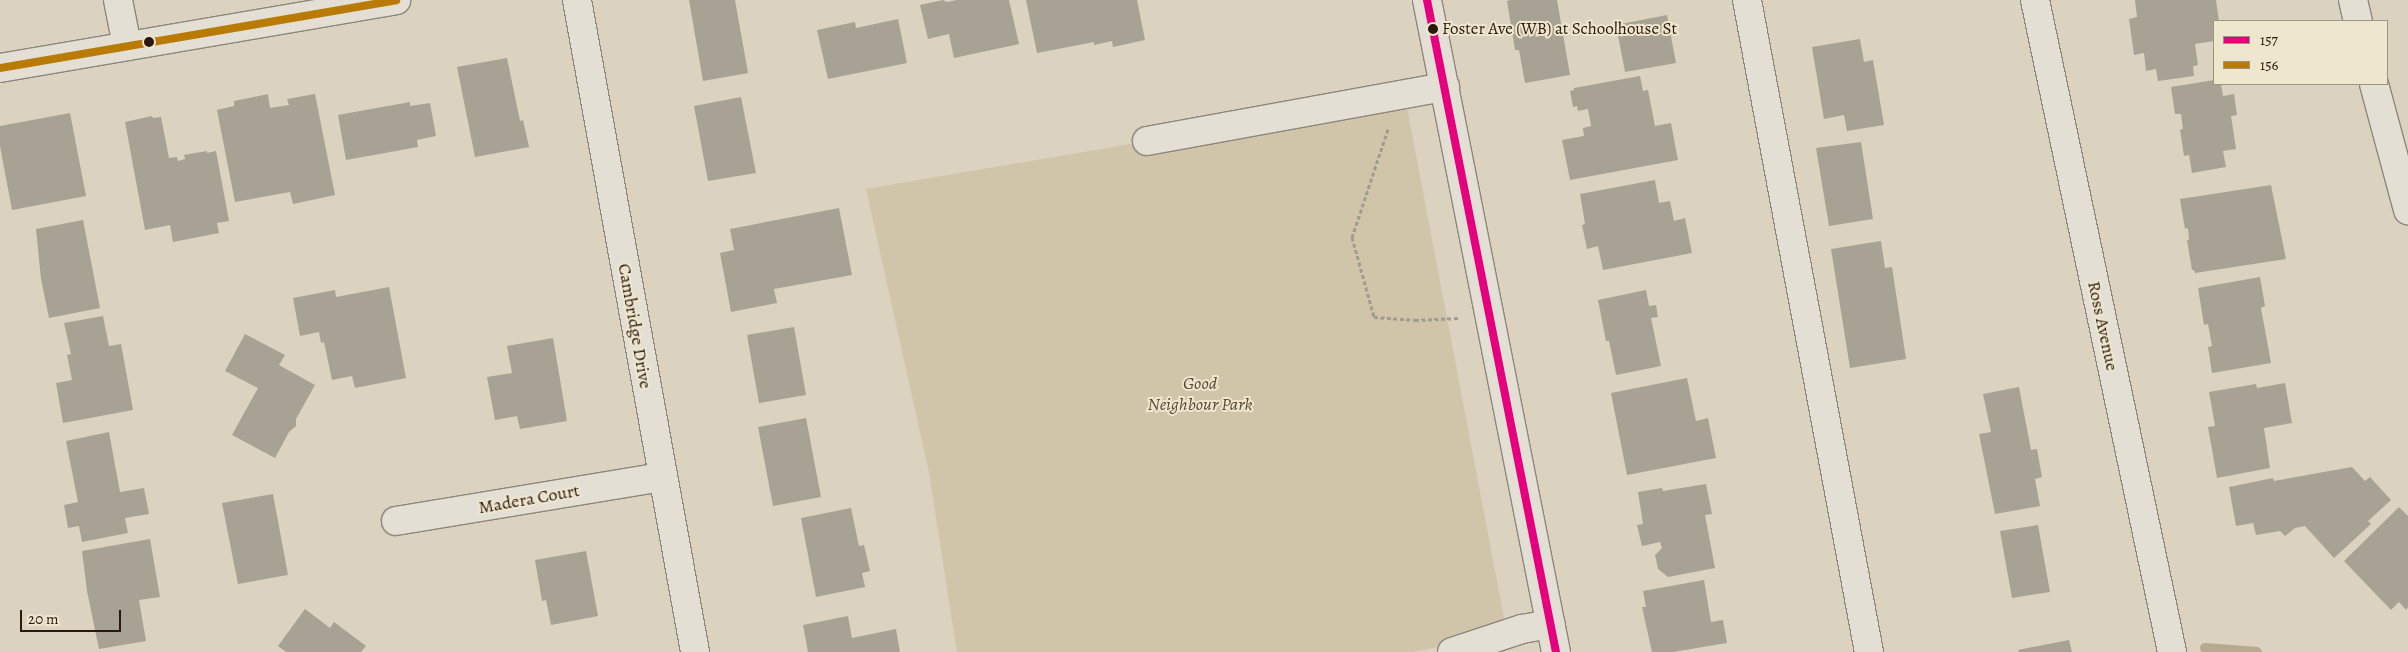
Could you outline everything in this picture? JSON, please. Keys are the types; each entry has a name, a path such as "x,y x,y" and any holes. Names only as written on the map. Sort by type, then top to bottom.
{"street":[{"path":"118,0 127,46"},
{"path":"0,68 359,3 396,0"},
{"name":"Cambridge Drive","path":"577,0 695,652"},
{"path":"1427,0 1556,652"},
{"path":"1747,0 1868,652"},
{"name":"Ross Avenue","path":"2035,0 2172,652"},
{"path":"2353,0 2358,20"},
{"path":"2374,85 2408,210"},
{"path":"1147,141 1445,87"},
{"name":"Madera Court","path":"396,521 662,477"},
{"path":"1452,652 1522,629 1551,624"}],"path":[{"path":"1410,93 1394,110 1352,237 1374,317 1415,320 1461,318"}],"green space":[{"name":"Good Neighbour Park","path":"1405,97 1507,634 1413,652 957,652 929,473 866,189"}],"building":[{"path":"689,0 735,0 748,73 703,81"},
{"path":"943,0 947,2 957,0 1009,0 1019,44 954,58 949,34 928,39 920,5"},
{"path":"1026,0 1137,0 1145,40 1113,47 1112,41 1094,45 1094,42 1037,53"},
{"path":"1557,0 1570,75 1525,83 1519,50 1515,50 1507,1"},
{"path":"2135,0 2216,0 2219,20 2213,20 2213,41 2195,44 2198,65 2193,66 2194,76 2158,81 2156,69 2146,71 2144,53 2134,55 2129,19 2137,17"},
{"path":"1667,15 1676,63 1625,72 1616,25"},
{"path":"898,19 907,63 828,79 817,30 855,22 856,28"},
{"path":"1860,39 1864,62 1873,60 1884,125 1847,131 1844,115 1824,119 1812,47"},
{"path":"507,58 520,121 523,120 529,147 475,157 457,67"},
{"path":"1640,76 1643,91 1648,90 1655,126 1671,123 1678,160 1570,180 1562,140 1584,136 1583,128 1591,126 1588,109 1578,111 1577,106 1573,107 1570,91 1574,90 1574,88"},
{"path":"2213,80 2213,85 2221,85 2223,96 2234,94 2237,115 2231,116 2236,149 2223,151 2226,167 2192,173 2189,155 2184,156 2180,130 2183,129 2181,114 2175,114 2171,87"},
{"path":"268,94 270,108 289,105 287,99 315,94 335,195 293,204 290,192 235,202 217,110 234,106 234,101"},
{"path":"741,97 756,173 708,181 694,106"},
{"path":"410,102 410,106 430,103 436,136 417,140 418,147 346,160 338,115"},
{"path":"70,113 86,196 12,210 0,146 0,126"},
{"path":"152,116 153,118 161,117 169,158 177,157 178,161 185,159 184,155 216,151 229,221 217,223 219,233 173,242 170,225 145,230 125,122"},
{"path":"1861,142 1873,219 1829,226 1816,148"},
{"path":"1655,180 1659,203 1670,201 1674,221 1685,218 1692,253 1603,270 1598,246 1587,249 1582,225 1585,224 1580,194"},
{"path":"2271,185 2286,259 2195,273 2192,270 2187,240 2189,240 2188,228 2185,229 2180,199"},
{"path":"839,208 852,275 774,289 777,303 731,312 720,253 734,250 730,229"},
{"path":"83,220 100,308 49,318 41,279 36,229"},
{"path":"1881,241 1885,268 1892,267 1906,359 1850,368 1831,249"},
{"path":"2260,277 2265,306 2261,308 2271,363 2212,373 2208,347 2212,346 2208,324 2204,325 2198,288"},
{"path":"389,287 406,378 355,388 352,376 332,380 324,342 321,343 319,332 300,336 293,298 335,290 336,297"},
{"path":"1646,290 1649,306 1656,305 1658,317 1651,318 1661,366 1616,375 1609,341 1606,341 1598,300"},
{"path":"103,316 109,346 121,344 133,410 63,423 56,383 72,380 67,355 71,354 64,323"},
{"path":"794,327 806,395 759,403 747,335"},
{"path":"245,334 285,355 279,365 315,385 296,419 296,426 289,432 275,458 232,435 258,388 225,371"},
{"path":"553,338 567,421 520,429 517,416 495,420 487,377 512,373 507,346"},
{"path":"1687,378 1696,421 1708,418 1716,458 1627,475 1611,393"},
{"path":"2285,383 2292,423 2264,428 2270,468 2217,478 2208,427 2215,426 2209,392 2256,384 2257,388"},
{"path":"2019,387 2031,450 2037,449 2042,477 2035,479 2040,506 1995,514 1979,434 1991,432 1983,394"},
{"path":"806,418 821,497 773,506 758,427"},
{"path":"109,432 120,492 144,488 149,514 125,518 128,533 82,542 79,526 68,528 64,505 78,502 66,441"},
{"path":"2352,467 2365,481 2370,477 2391,500 2368,521 2371,524 2334,558 2305,526 2295,528 2285,536 2280,531 2256,535 2253,523 2236,526 2229,487 2273,478 2274,481"},
{"path":"1706,484 1712,514 1705,515 1715,568 1668,577 1658,569 1655,555 1662,548 1660,542 1642,546 1637,525 1643,524 1638,492 1662,488 1663,491"},
{"path":"273,494 288,575 238,584 222,503"},
{"path":"2399,507 2408,516 2408,607 2406,610 2399,602 2391,610 2344,561"},
{"path":"851,508 859,546 864,545 870,571 862,573 865,587 816,597 801,518"},
{"path":"2038,525 2050,592 2012,598 2000,531"},
{"path":"150,539 160,597 139,600 146,641 99,649 87,591 82,551"},
{"path":"586,551 598,616 551,625 546,600 542,601 535,560"},
{"path":"1704,580 1711,622 1723,620 1727,643 1673,652 1652,652 1642,607 1646,607 1643,591"},
{"path":"305,609 330,628 334,622 366,646 361,652 286,652 278,646"},
{"path":"848,616 852,638 896,629 900,652 808,652 803,625"},
{"path":"2069,640 2072,652 2019,652 2018,650"}],"waterway":[{"path":"2205,648 2257,652"}],"transit line":[{"name":"156","path":"0,68 396,0"},
{"name":"157","path":"1427,0 1556,652"}],"place":[{"name":"Foster Ave (WB) at Schoolhouse St","path":"1433,29"}]}
